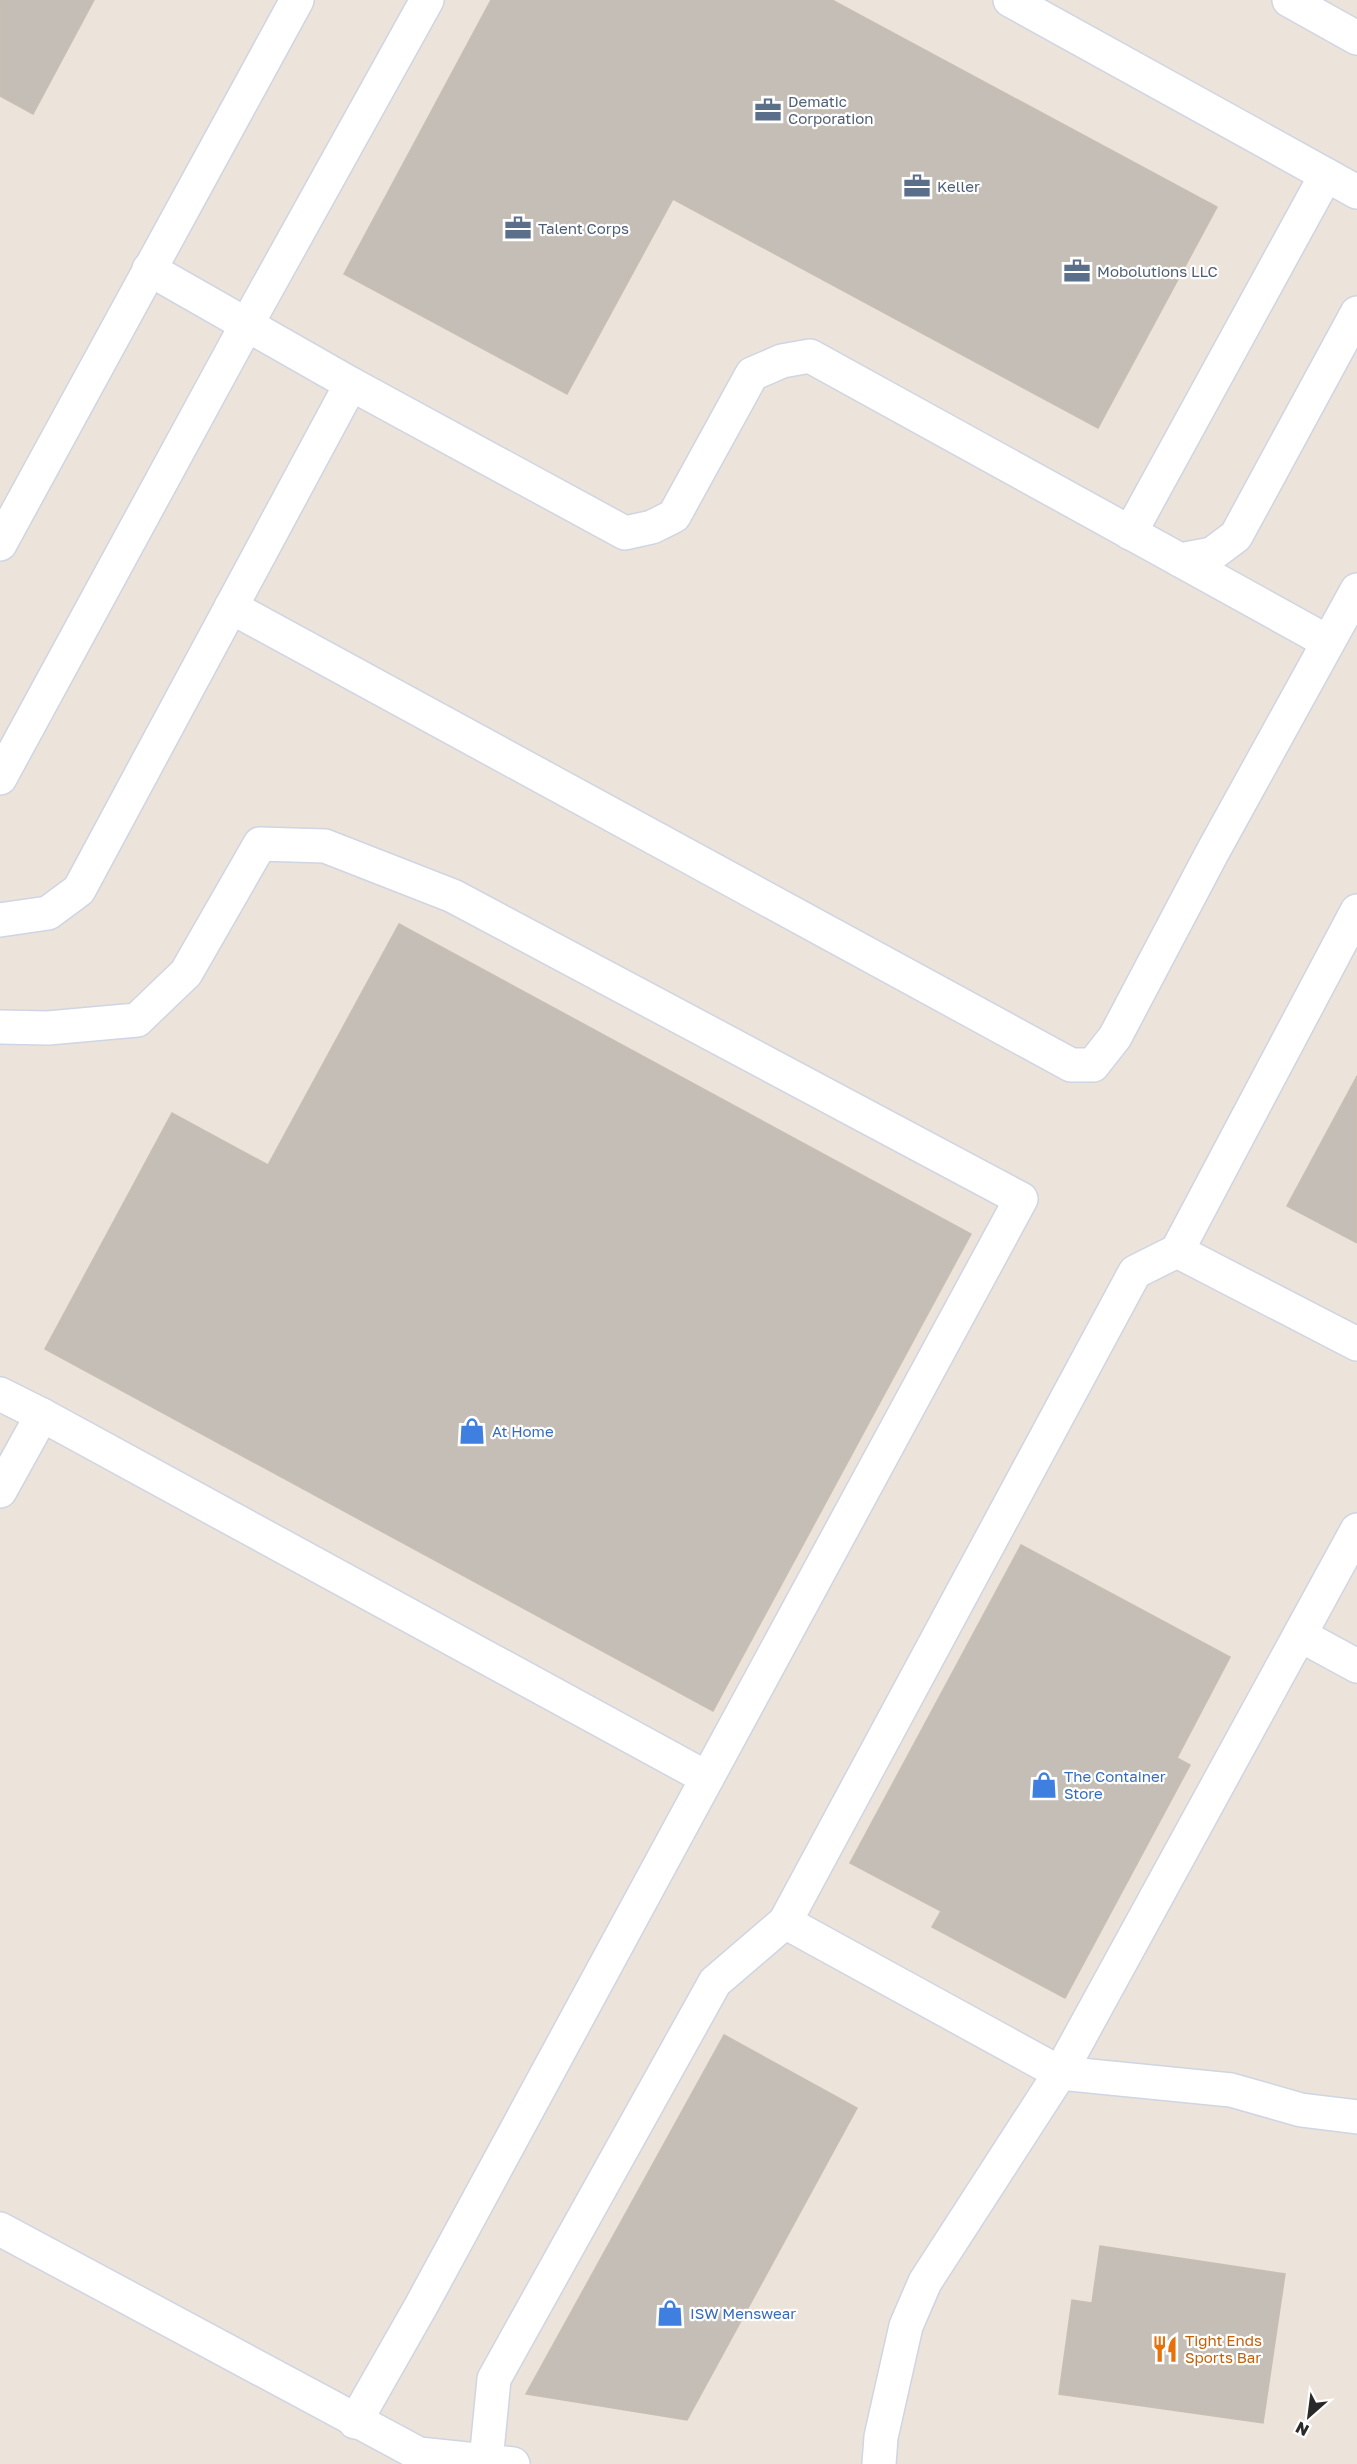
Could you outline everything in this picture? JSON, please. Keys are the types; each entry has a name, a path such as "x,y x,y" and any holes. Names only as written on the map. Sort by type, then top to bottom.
{"lane":[{"path":"0,544 297,0"},
{"path":"0,778 247,324 428,0"},
{"path":"1010,0 1357,192"},
{"path":"1289,0 1357,38"},
{"path":"1130,533 1326,175"},
{"path":"149,269 351,384 625,533 652,527 674,516 752,374 782,361 810,356 1328,642"},
{"path":"1180,560 1212,554 1236,536 1357,313"},
{"path":"0,920 48,913 79,890 351,384"},
{"path":"231,606 1071,1065 1093,1065 1115,1036 1357,590"},
{"path":"0,1027 48,1028 137,1020 186,973 260,844 325,846 453,896 1021,1199 426,2295 355,2421"},
{"path":"0,2229 419,2454 500,2463 494,2379 715,1982 785,1923 1135,1272 1177,1251 1357,911"},
{"path":"1177,1251 1357,1344"},
{"path":"0,1394 42,1414 707,1778"},
{"path":"0,1491 42,1414"},
{"path":"879,2464 881,2438 906,2326 925,2282 1060,2073 1357,1530"},
{"path":"1300,1635 1357,1666"},
{"path":"785,1923 1060,2073 1231,2090 1301,2110 1357,2117"}],"building":[{"path":"0,0 94,0 33,114 0,96"},
{"path":"491,0 832,0 1217,207 1098,428 673,199 567,394 344,274"},
{"path":"399,924 971,1234 713,1711 45,1349 172,1113 268,1165"},
{"path":"1357,1076 1357,1243 1287,1206"},
{"path":"1021,1545 1230,1657 1177,1758 1190,1765 1065,1998 932,1927 941,1911 850,1863"},
{"path":"724,2035 857,2108 687,2420 526,2394"},
{"path":"1100,2246 1285,2274 1263,2423 1059,2394 1072,2300 1092,2303"}],"place":[{"name":"Dematic Corporation","path":"768,110"},
{"name":"Keller","path":"917,186"},
{"name":"Talent Corps","path":"518,228"},
{"name":"Mobolutions LLC","path":"1077,271"},
{"name":"At Home","path":"472,1431"},
{"name":"The Container Store","path":"1044,1785"},
{"name":"ISW Menswear","path":"670,2313"},
{"name":"Tight Ends Sports Bar","path":"1165,2349"}]}
